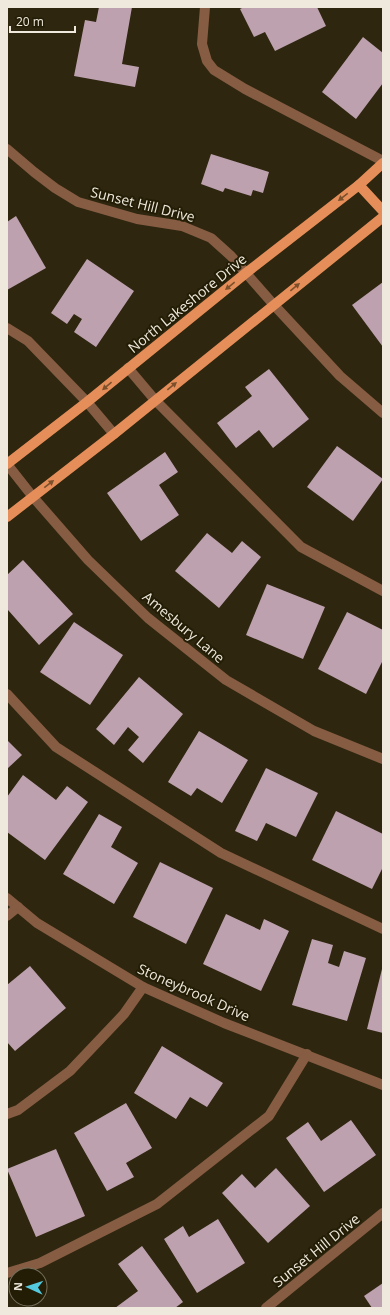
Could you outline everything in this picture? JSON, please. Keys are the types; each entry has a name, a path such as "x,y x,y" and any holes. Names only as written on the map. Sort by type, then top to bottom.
{"main road":[{"name":"North Lakeshore Drive","path":"7,464 87,402 246,273 359,185 383,162"},
{"path":"359,185 383,211"},
{"path":"7,517 114,434 383,217"}],"street":[{"path":"205,7 202,44 207,61 214,70 245,89 383,162"},
{"name":"Sunset Hill Drive","path":"7,149 55,188 78,202 137,219 182,226 211,238 231,256 340,376 383,413"},
{"path":"7,328 28,341 87,402 114,434"},
{"path":"128,368 155,400 301,547 383,591"},
{"name":"Amesbury Lane","path":"7,464 33,497 88,560 148,618 226,680 314,731 383,759"},
{"path":"7,694 56,747 221,853 383,929"},
{"name":"Stoneybrook Drive","path":"7,898 37,923 143,987 224,1023 307,1054 383,1085"},
{"path":"7,916 18,907"},
{"path":"7,1114 18,1110 70,1071 124,1014 143,987"},
{"path":"7,1273 40,1263 157,1204 269,1116 307,1054"},
{"name":"Sunset Hill Drive","path":"266,1308 383,1213"}],"building":[{"path":"99,7 132,7 122,64 139,67 135,87 74,76 85,20 96,22"},
{"path":"244,7 317,7 326,26 275,51 265,32 254,37 240,9"},
{"path":"363,37 383,53 383,83 356,119 322,92"},
{"path":"211,154 269,172 263,193 253,190 251,196 225,188 223,192 201,184"},
{"path":"16,216 46,268 7,290 7,222"},
{"path":"87,259 134,291 96,347 74,332 82,319 74,314 67,324 51,313"},
{"path":"383,282 383,347 352,305"},
{"path":"269,369 309,419 273,448 259,430 236,448 217,423 252,396 245,387"},
{"path":"337,446 383,479 353,521 307,487"},
{"path":"165,452 178,472 159,485 179,515 141,541 107,493"},
{"path":"207,533 232,553 242,541 261,557 219,608 175,571"},
{"path":"23,560 73,614 39,645 8,610 7,611 7,575"},
{"path":"267,584 325,607 303,659 246,635"},
{"path":"347,612 383,630 383,660 366,694 318,669"},
{"path":"74,622 123,655 90,705 40,672"},
{"path":"139,677 183,714 143,763 128,750 139,737 128,727 114,745 96,729"},
{"path":"199,731 248,760 222,803 197,788 191,796 168,782"},
{"path":"8,741 22,755 7,769 7,742"},
{"path":"266,768 318,793 296,837 266,823 257,841 235,831"},
{"path":"23,775 56,800 67,786 88,802 45,860 7,832 7,797"},
{"path":"336,811 383,834 383,867 372,889 312,860"},
{"path":"99,814 122,827 111,847 138,863 114,904 63,874"},
{"path":"160,862 213,888 186,944 133,917"},
{"path":"226,914 260,930 264,919 289,931 261,991 203,964"},
{"path":"312,939 333,945 328,963 339,967 344,951 366,958 347,1021 292,1005"},
{"path":"30,966 66,1008 15,1051 7,1042 7,985"},
{"path":"383,969 383,1033 367,1029"},
{"path":"162,1046 223,1083 207,1107 190,1097 176,1119 134,1093"},
{"path":"126,1103 152,1148 126,1163 134,1177 107,1191 74,1133"},
{"path":"351,1120 376,1155 324,1192 286,1138 308,1122 321,1141"},
{"path":"56,1149 85,1216 36,1237 7,1169"},
{"path":"276,1168 310,1206 268,1243 222,1193 242,1174 255,1188"},
{"path":"218,1219 245,1263 197,1293 164,1239 183,1226 189,1237"},
{"path":"142,1246 183,1302 175,1308 115,1308 138,1291 118,1264"},
{"path":"383,1283 383,1308 372,1308 364,1296"}]}
